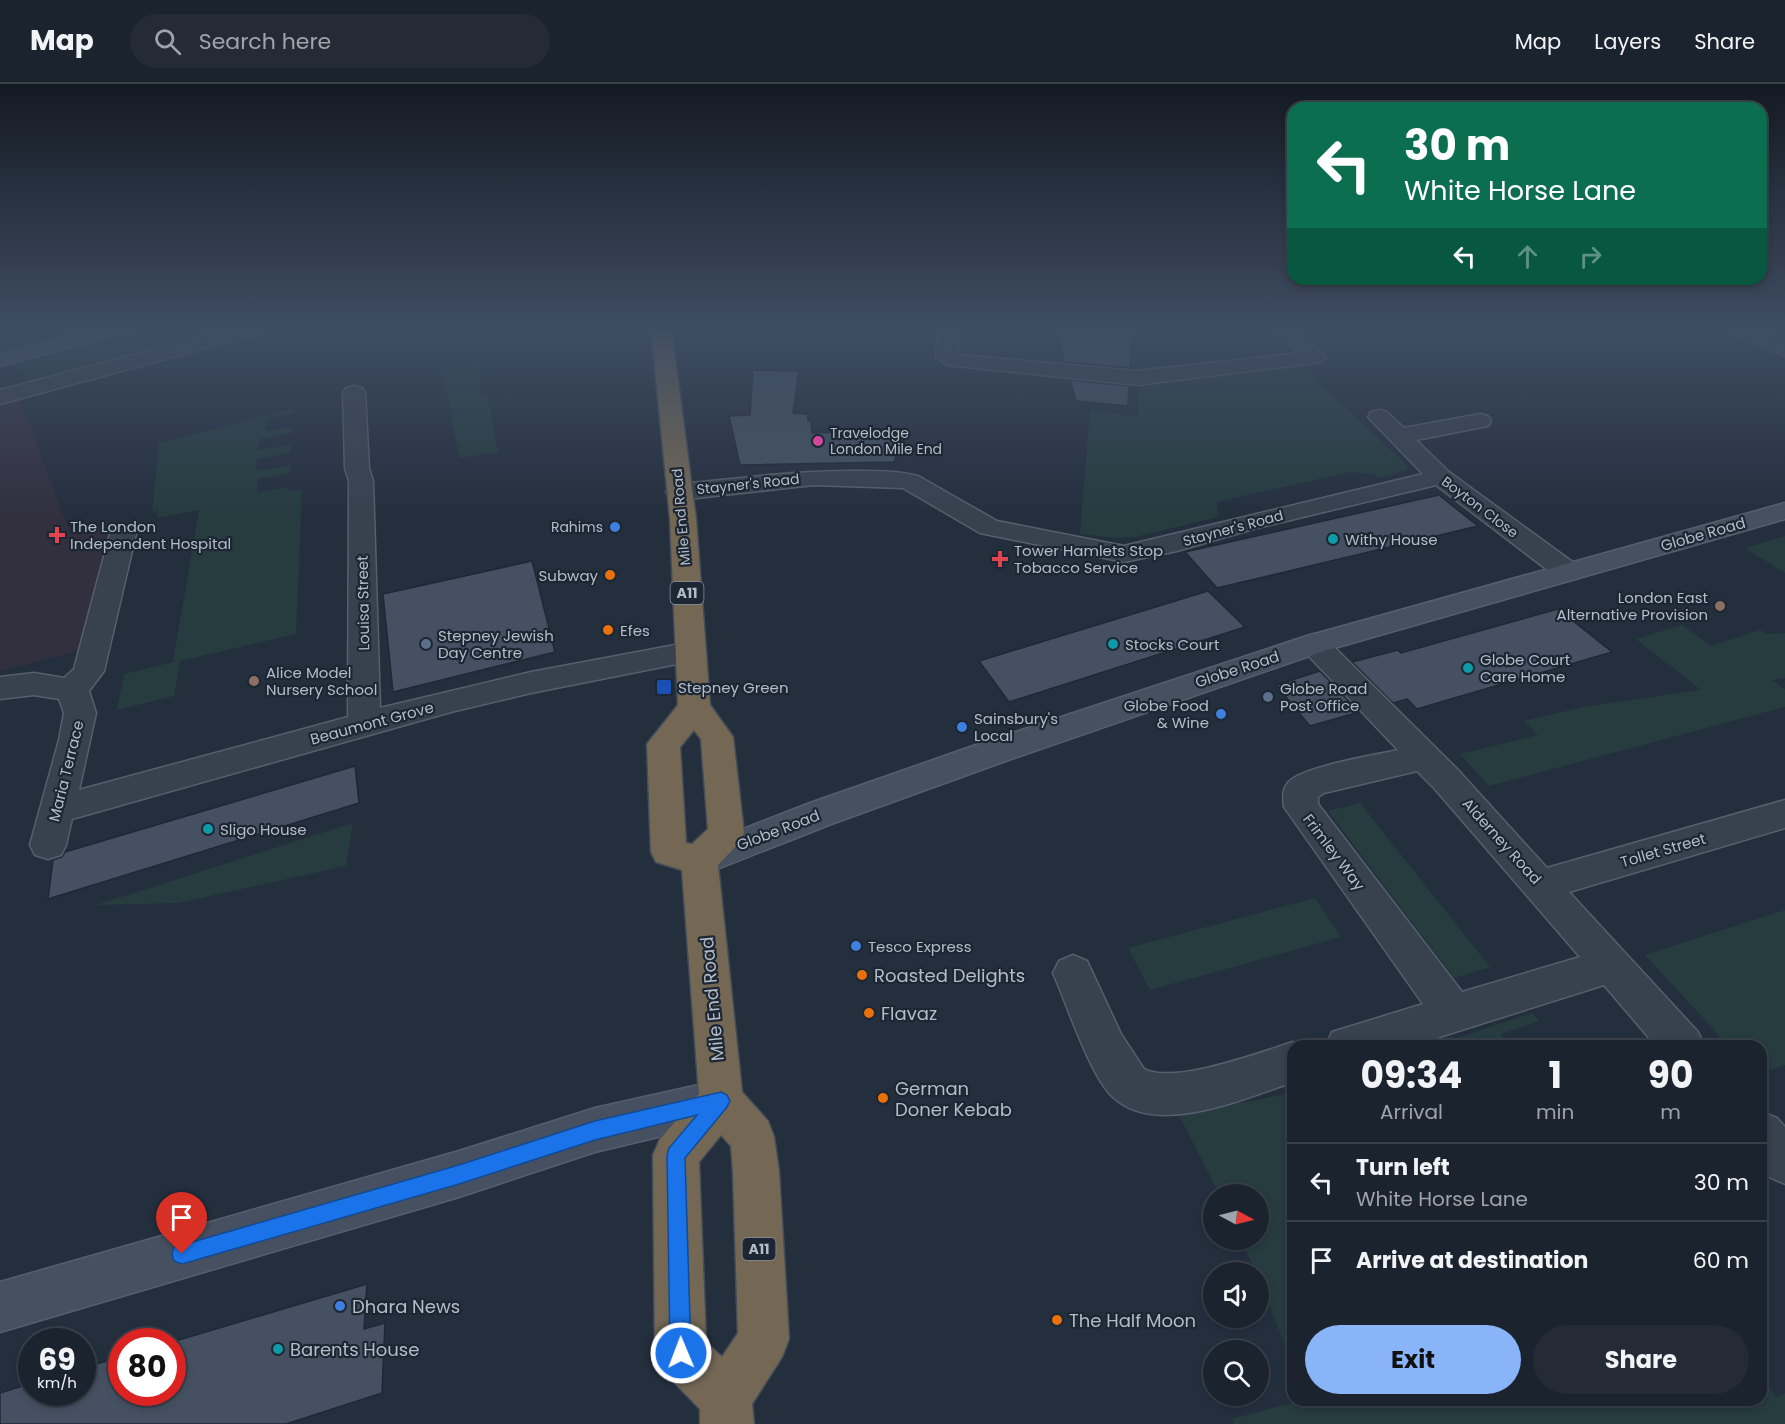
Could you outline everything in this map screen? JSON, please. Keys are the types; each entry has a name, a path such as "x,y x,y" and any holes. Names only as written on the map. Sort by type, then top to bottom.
{"highway":[{"name":"Mile End Road","path":"668,390 679,492 694,708"},
{"path":"694,708 717,737 726,833 699,861 669,852 663,744 694,708"},
{"name":"Mile End Road","path":"699,861 721,1101"},
{"name":"A11","path":"721,1101 753,1137 764,1339 726,1411 681,1353 676,1155 721,1101"}],"main road":[{"name":"Globe Road","path":"699,861 822,813 988,754 1314,644 1785,511"},
{"path":"0,1307 459,1174 595,1130 721,1101"}],"street":[{"path":"0,397 28,390"},
{"name":"Louisa Street","path":"354,393 357,468 361,481 364,725"},
{"name":"Boyton Close","path":"1379,417 1440,477 1568,572"},
{"path":"1398,436 1480,421"},
{"name":"Stayner's Road","path":"679,492 814,478 880,478 909,481 989,527 1124,554 1177,543 1250,522 1440,477"},
{"path":"0,688 34,684 69,690 82,681 89,671 123,534"},
{"name":"Alderney Road","path":"1314,644 1423,757 1541,885 1678,1040"},
{"name":"Beaumont Grove","path":"57,810 510,687 628,662 691,652"},
{"name":"Maria Terrace","path":"48,845 80,712 77,698 69,690"},
{"name":"Frimley Way","path":"1423,757 1315,782 1300,791 1299,798 1301,807 1454,1013"},
{"name":"Tollet Street","path":"1541,885 1785,814"},
{"path":"1366,1040 1611,965"},
{"path":"1073,973 1118,1069 1129,1084 1141,1092 1155,1094 1202,1089 1287,1064"},
{"path":"1767,1141 1785,1161"}],"shaded area":[{"name":"The London Independent Hospital","path":"20,399 70,534 117,521 89,648 0,671 0,404"}],"green space":[{"path":"447,390 481,390 482,395 487,394 498,452 459,458"},
{"path":"1139,390 1325,390 1405,463 1408,470 1379,478 1374,474 1350,472 1217,502 1218,517 1135,537 1117,538 1080,534 1090,410 1138,417"},
{"path":"294,408 293,414 266,419 265,431 292,427 292,433 260,439 258,450 291,445 291,453 257,459 256,471 290,465 289,473 258,479 257,493 289,487 288,491 302,489 296,634 180,661 174,696 117,710 124,674 173,662 199,510 157,518 159,511 152,512 159,443"},
{"path":"1785,536 1785,573 1745,548"},
{"path":"1682,625 1711,646 1760,630 1767,634 1785,633 1785,678 1772,680 1785,689 1785,707 1489,786 1460,754 1538,735 1524,721 1583,707 1701,690 1636,639"},
{"path":"1360,803 1490,967 1454,978 1328,811"},
{"path":"353,823 346,866 178,903 96,905"},
{"path":"1315,898 1341,937 1150,990 1128,948"},
{"path":"1785,910 1785,1065 1767,1071 1767,1040 1723,1040 1645,955"},
{"path":"1532,1013 1539,1021 1501,1034 1506,1040 1452,1040"},
{"path":"1287,1094 1287,1351 1269,1305 1269,1262 1251,1262 1245,1250 1269,1250 1269,1184 1214,1184 1180,1117 1181,1114"},
{"path":"1767,1385 1776,1397 1785,1393 1785,1424 1234,1424 1232,1419 1287,1404 1767,1406"}],"building":[{"name":"Travelodge London Mile End","path":"752,390 796,390 793,413 808,414 812,433 905,430 894,462 740,465 729,416 750,415"},
{"path":"1073,390 1129,390 1128,406 1076,401"},
{"name":"Withy House","path":"1439,495 1478,526 1217,588 1185,552"},
{"path":"532,561 555,652 393,692 383,594"},
{"name":"Stocks Court","path":"1208,591 1245,627 1009,702 979,661"},
{"name":"Globe Court Care Home","path":"1558,609 1612,652 1417,709 1407,699 1393,703 1352,662 1398,650 1401,653"},
{"path":"1320,671 1359,712 1310,726 1276,685"},
{"name":"Sligo House","path":"355,766 359,803 48,899 53,860 62,857 65,852"},
{"name":"Barents House","path":"367,1284 364,1329 385,1323 382,1393 286,1424 0,1424 0,1393 18,1387 18,1406 96,1406 96,1364 108,1361 108,1406 186,1406 186,1338"}],"place":[{"name":"Travelodge London Mile End","path":"818,441"},
{"name":"Rahims","path":"615,527"},
{"name":"The London Independent Hospital","path":"57,535"},
{"name":"Withy House","path":"1333,539"},
{"name":"Tower Hamlets Stop Tobacco Service","path":"1000,559"},
{"name":"Subway","path":"610,575"},
{"name":"London East Alternative Provision","path":"1720,606"},
{"name":"Efes","path":"608,630"},
{"name":"Stepney Jewish Day Centre","path":"426,644"},
{"name":"Stocks Court","path":"1113,644"},
{"name":"Globe Court Care Home","path":"1468,668"},
{"name":"Alice Model Nursery School","path":"254,681"},
{"name":"Stepney Green","path":"664,687"},
{"name":"Globe Road Post Office","path":"1268,697"},
{"name":"Globe Food & Wine","path":"1221,714"},
{"name":"Sainsbury's Local","path":"962,727"},
{"name":"Sligo House","path":"208,829"},
{"name":"Tesco Express","path":"856,946"},
{"name":"Roasted Delights","path":"862,975"},
{"name":"Flavaz","path":"869,1013"},
{"name":"German Doner Kebab","path":"883,1098"},
{"name":"Dhara News","path":"340,1306"},
{"name":"The Half Moon","path":"1057,1320"},
{"name":"Barents House","path":"278,1349"}],"route":[{"path":"182,1254 459,1174 595,1130 721,1101 676,1155 681,1353"}]}
